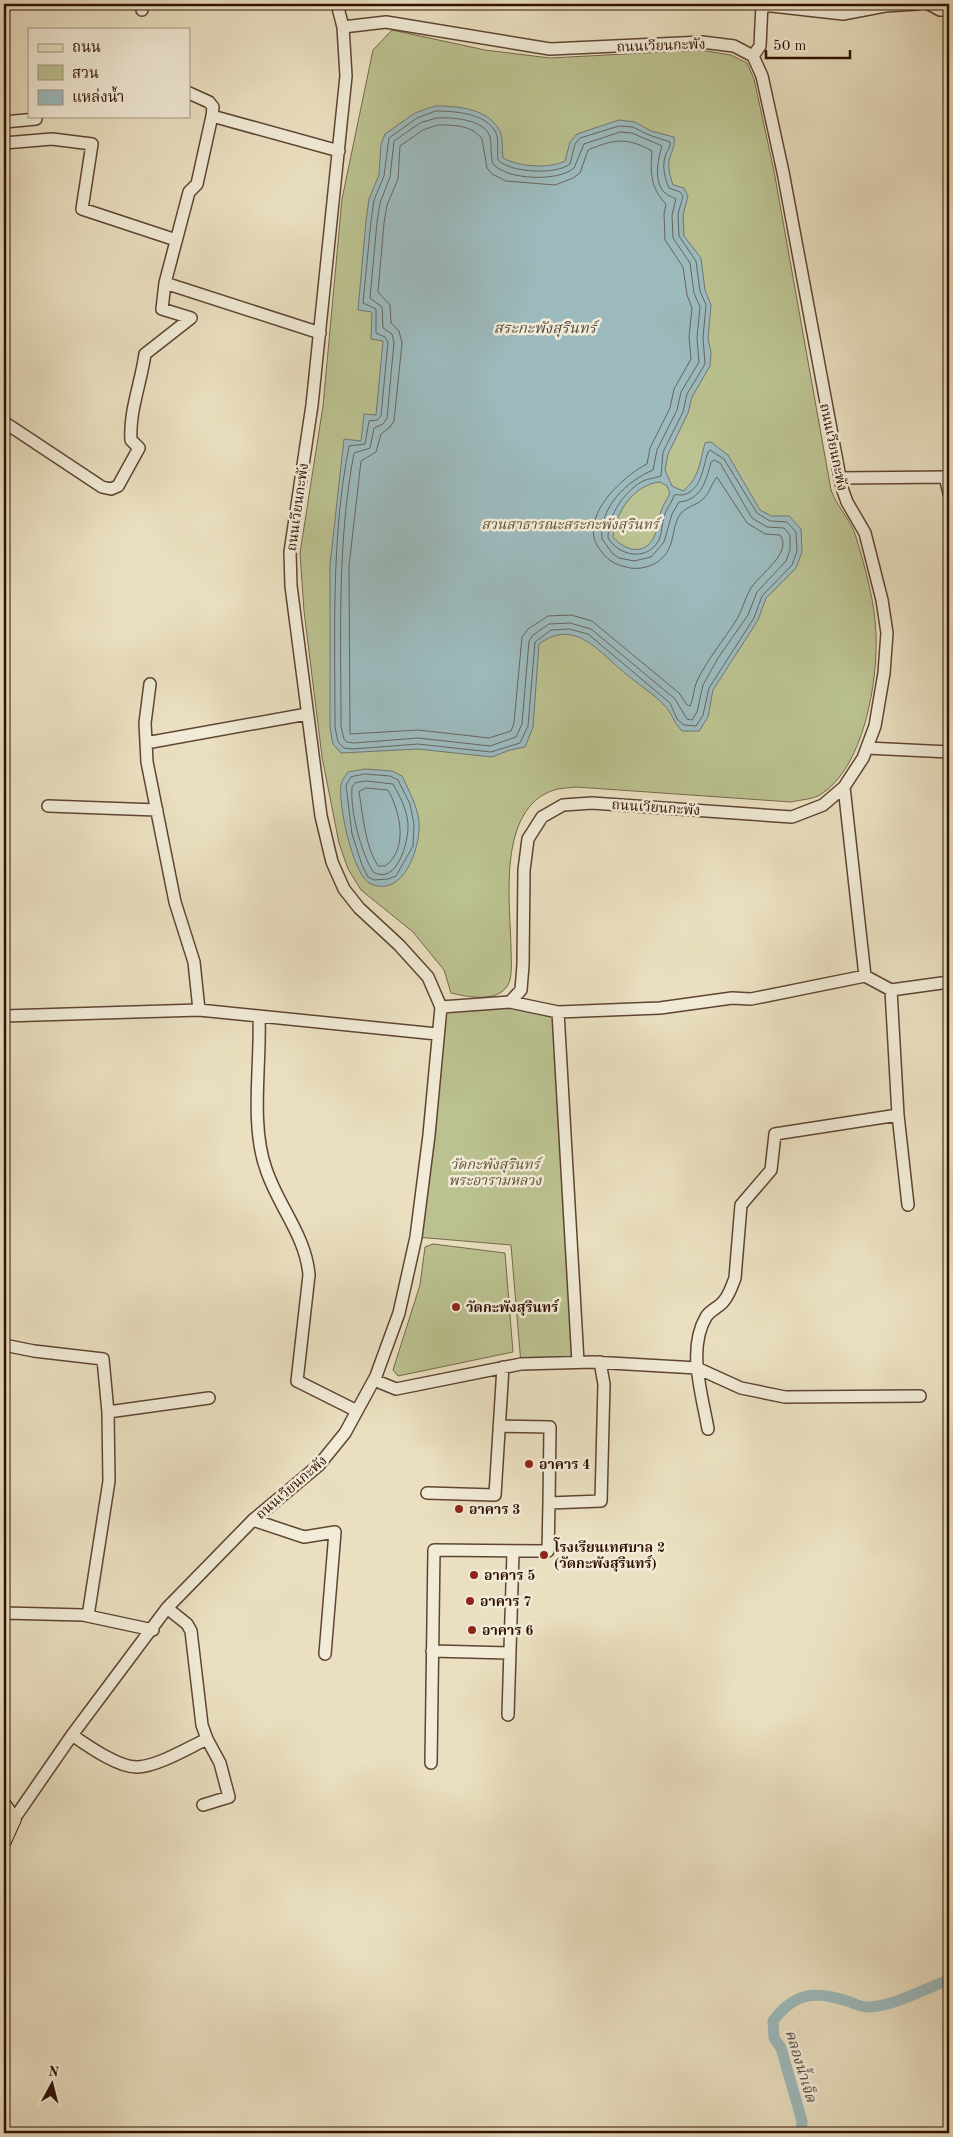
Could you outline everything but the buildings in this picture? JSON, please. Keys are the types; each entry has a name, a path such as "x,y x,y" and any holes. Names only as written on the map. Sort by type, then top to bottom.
{"main road":[{"path":"4,1805 14,1819"},
{"name":"ถนนเวียนกะพัง","path":"4,1841 14,1819"}],"street":[{"name":"ถนนเวียนกะพัง","path":"14,1819 72,1735 153,1630 167,1608 253,1520 319,1465 345,1433 374,1380 399,1313 416,1237 429,1135 441,1007 428,977 399,945 359,908 344,889 332,862 322,816 296,628 290,552 312,405 346,76 343,27 337,4"},
{"path":"753,56 760,46 762,4 844,14 885,6 918,4"},
{"path":"929,4 940,10 949,10"},
{"name":"ถนนเวียนกะพัง","path":"343,27 386,22 550,49 702,42 734,46 753,56 762,76 783,172 840,478 847,502 866,532 882,600 887,633 884,673 875,726 863,758 844,787 823,805 792,817 592,803 563,804 542,817 528,839 524,870 521,990 510,1002"},
{"path":"4,422 102,487 111,489 118,486 139,448 131,440 130,424 141,382 145,354 191,318 162,309 165,283 176,240 189,192 197,184 212,116 213,106 209,102 190,93"},
{"path":"212,116 339,150"},
{"path":"4,122 36,119"},
{"path":"4,143 52,139 92,144 82,210 176,240"},
{"path":"165,283 320,333"},
{"path":"840,478 947,477 949,494"},
{"path":"150,684 145,723 147,762 175,902 194,962 199,1010"},
{"path":"146,743 308,714"},
{"path":"867,748 949,752"},
{"path":"844,787 865,976"},
{"path":"48,806 157,810"},
{"path":"441,1007 510,1002 558,1012 660,1008 732,998 751,999 865,976 891,990 949,982"},
{"path":"891,990 898,1115 908,1205"},
{"path":"4,1016 199,1010 437,1034"},
{"path":"558,1012 578,1362"},
{"path":"259,1017 258,1093 261,1154 266,1171 302,1244 308,1262 309,1275 298,1381 357,1411"},
{"path":"708,1429 697,1368 698,1331 707,1314 724,1302 735,1278 741,1205 771,1170 775,1134 898,1115"},
{"path":"4,1344 34,1351 103,1359 108,1412 109,1481 88,1616"},
{"path":"550,1503 601,1501 604,1384 600,1362"},
{"path":"374,1380 396,1388 503,1367 600,1362 697,1368 741,1388 785,1397 920,1396"},
{"path":"427,1493 495,1495 503,1367"},
{"path":"108,1412 209,1398"},
{"path":"431,1763 434,1550 548,1551 550,1428 499,1426"},
{"path":"253,1520 304,1537 334,1532 325,1654"},
{"path":"508,1715 513,1552"},
{"path":"167,1608 187,1624 191,1631 200,1707 207,1739 220,1763 229,1797 203,1805"},
{"path":"4,1613 66,1613 153,1630"},
{"path":"432,1651 509,1653"},
{"path":"72,1735 90,1748 135,1767 156,1762 207,1739"}],"green space":[{"name":"สวนสาธารณะสระกะพังสุรินทร์","path":"392,30 485,50 550,58 700,50 731,55 747,63 754,79 774,171 831,490 856,537 874,610 876,653 871,698 865,722 858,745 848,765 835,782 820,795 791,802 576,787 554,790 536,800 523,816 515,836 511,858 509,882 510,981 503,991 482,997 451,993 444,970 413,932 361,890 348,869 339,843 322,757 304,611 300,553 323,406 342,199 373,50"},
{"name":"วัดกะพังสุรินทร์ พระอารามหลวง","path":"487,1005 558,1012 578,1362 521,1364 511,1245 416,1237 441,1007"},
{"path":"433,1244 505,1253 513,1352 398,1376 393,1370 420,1285 425,1247"}],"water":[{"name":"สระกะพังสุรินทร์","path":"435,106 462,108 480,113 495,123 500,131 503,158 534,166 558,164 565,161 570,142 577,134 619,120 635,122 651,131 674,137 674,145 669,160 669,171 673,185 684,188 688,196 683,215 684,236 701,258 705,290 711,305 708,339 711,352 710,366 692,397 688,413 668,454 665,470 672,486 683,491 696,475 705,443 711,442 728,455 760,510 771,516 789,516 801,529 802,552 796,568 766,598 758,620 713,690 708,717 699,731 682,731 661,702 597,648 575,636 564,634 552,637 539,644 533,727 525,747 492,757 418,749 341,753 333,744 330,728 330,565 344,439 361,441 364,414 376,415 383,341 371,339 372,312 358,310 366,221 369,199 379,175 381,144 385,134 415,113","holes":["660,482 667,486 670,493 662,508 655,534 650,543 640,549 634,549 618,542 613,537 615,528 622,510 634,494 651,484"]},
{"path":"365,769 392,771 402,776 415,804 419,822 417,844 408,867 393,884 383,886 371,884 364,879 353,855 344,823 341,785 348,772"}],"waterway":[{"name":"คลองน้ำเจ็ด","path":"801,2133 802,2121 781,2048 774,2038 773,2021 781,2012 797,1999 815,1995 835,1998 864,2007 879,2006 900,2000 949,1980"}],"place":[{"name":"วัดกะพังสุรินทร์","path":"456,1307"},
{"name":"อาคาร 4","path":"529,1464"},
{"name":"อาคาร 3","path":"459,1509"},
{"name":"โรงเรียนเทศบาล 2 (วัดกะพังสุรินทร์)","path":"544,1555"},
{"name":"อาคาร 5","path":"474,1575"},
{"name":"อาคาร 7","path":"470,1601"},
{"name":"อาคาร 6","path":"472,1630"}]}
